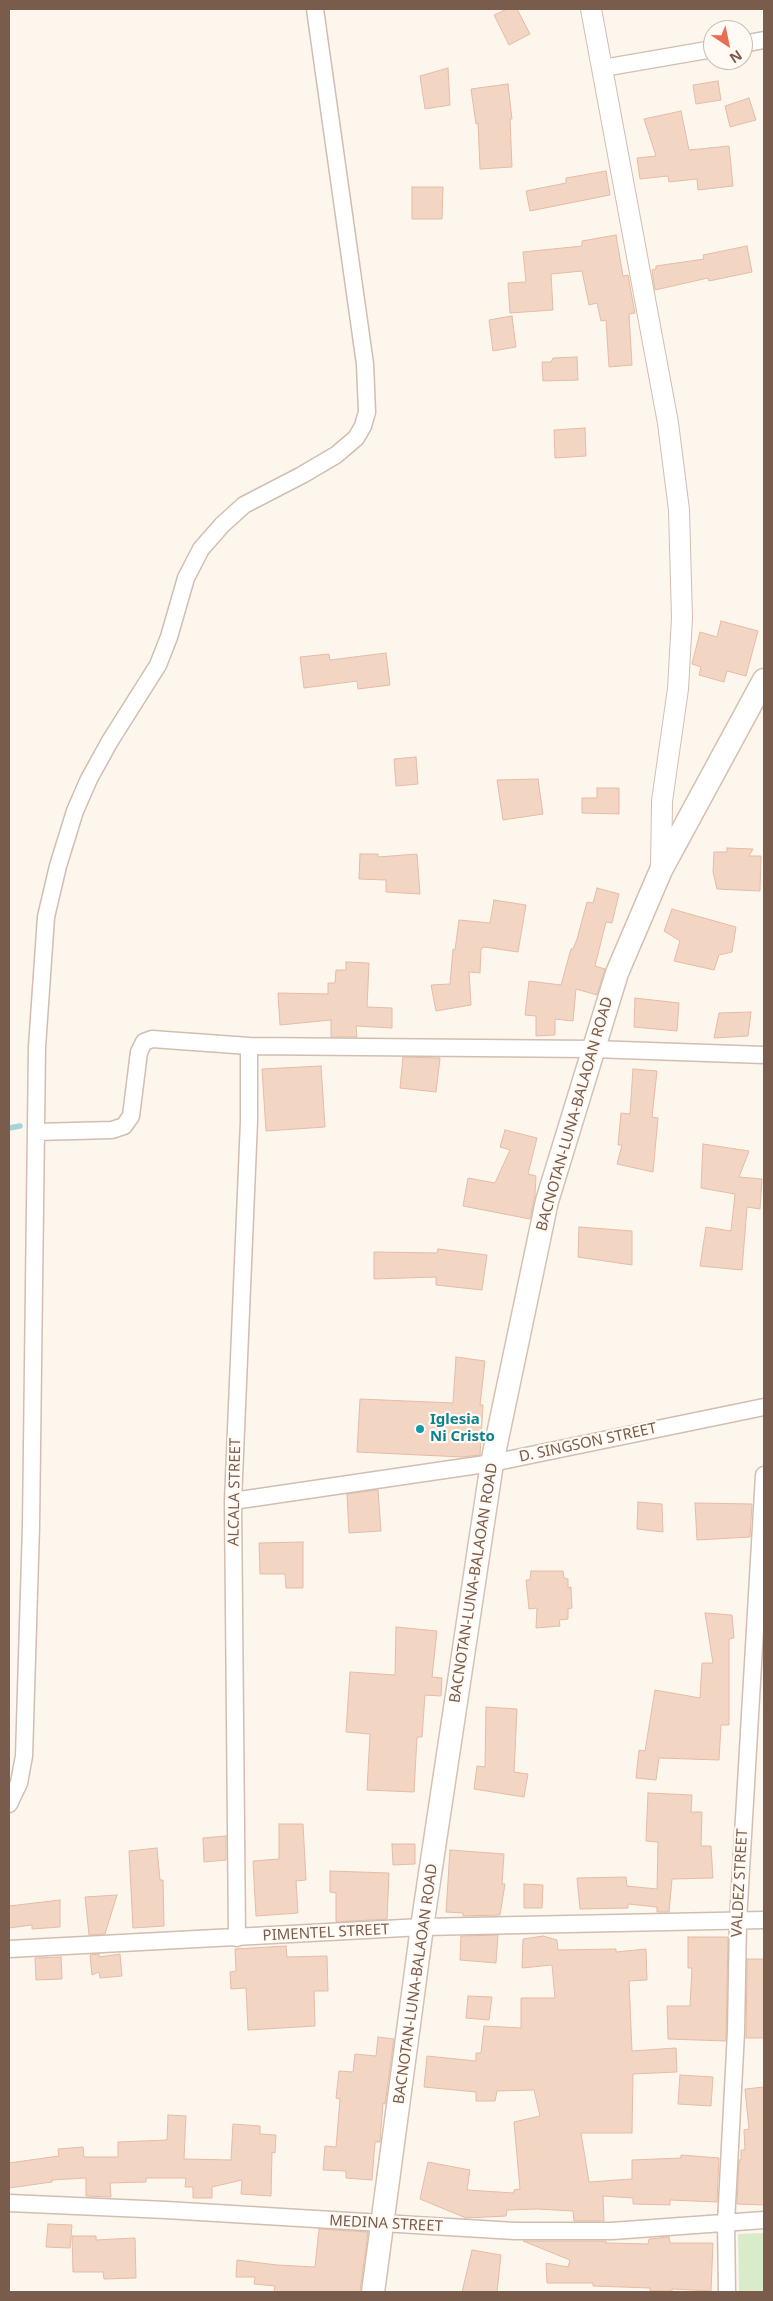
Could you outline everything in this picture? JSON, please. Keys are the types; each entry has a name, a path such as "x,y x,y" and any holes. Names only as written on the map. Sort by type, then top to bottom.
{"main road":[{"name":"BACNOTAN-LUNA-BALAOAN ROAD","path":"373,2292 384,2224 422,1927 492,1463 547,1201 617,973 661,870 764,680"}],"street":[{"path":"9,1804 19,1783 24,1756 31,1516 37,1047 46,917 58,866 75,811 89,779 110,741 158,665 186,578 201,550 222,525 244,505 336,455 356,438 363,426 367,412 365,364 315,9"},
{"path":"591,9 668,423 679,510 682,618 678,689 662,801 661,870"},
{"path":"603,68 703,51"},
{"path":"36,1132 112,1130 124,1126 131,1116 139,1052 141,1046 148,1040 249,1046 593,1049 764,1055"},
{"name":"ALCALA STREET","path":"237,1938 233,1501 249,1121 249,1046"},
{"name":"D. SINGSON STREET","path":"233,1501 492,1463 764,1407"},
{"name":"VALDEZ STREET","path":"727,2292 726,2223 736,2032 738,1921 764,1475"},
{"name":"PIMENTEL STREET","path":"9,1949 422,1927 764,1920"},
{"name":"MEDINA STREET","path":"9,2202 384,2224 562,2232 612,2231 764,2220"}],"green space":[{"path":"764,2233 764,2292 739,2292 738,2234"}],"building":[{"path":"507,9 517,9 530,34 509,45 494,15"},
{"path":"448,68 450,105 425,109 420,76"},
{"path":"718,81 721,100 696,104 693,85"},
{"path":"508,84 512,119 510,119 512,167 480,169 478,123 476,124 471,89"},
{"path":"749,98 756,120 730,127 725,106"},
{"path":"681,111 689,150 729,146 733,186 698,190 697,179 669,182 668,176 640,179 637,158 656,156 644,119"},
{"path":"606,171 610,195 530,211 526,191 566,183 566,178"},
{"path":"412,187 443,187 442,219 412,219"},
{"path":"616,235 623,276 628,275 635,313 629,314 632,365 609,367 606,320 601,321 597,303 589,305 582,271 551,274 553,310 510,313 508,283 526,282 523,252 582,246 582,241"},
{"path":"747,246 752,272 709,281 708,278 655,290 652,270 656,269 656,266 704,259 703,255"},
{"path":"512,316 516,347 493,351 489,320"},
{"path":"577,357 578,380 543,381 542,362 551,362 553,358"},
{"path":"585,428 586,456 555,458 554,430"},
{"path":"721,621 758,631 746,676 727,671 724,682 699,675 701,667 692,664 700,632 717,637"},
{"path":"386,653 390,685 358,689 357,681 304,688 300,657 329,654 330,660"},
{"path":"416,757 418,784 396,786 394,759"},
{"path":"538,779 543,814 503,820 497,780"},
{"path":"597,788 619,788 619,814 582,813 582,798 597,798"},
{"path":"727,848 753,849 749,856 761,856 760,891 717,889 713,872 714,852 727,852"},
{"path":"360,854 378,854 378,857 417,854 420,894 386,892 386,880 359,879"},
{"path":"597,888 619,894 612,923 606,922 595,966 605,969 597,995 576,989 573,1021 555,1019 555,1035 536,1036 536,1016 525,1015 529,981 561,985 571,949 573,949 577,939 587,902 593,903"},
{"path":"494,900 526,905 518,952 484,947 481,949 480,973 469,972 471,1005 436,1011 431,985 450,984 453,949 455,950 459,920 490,923"},
{"path":"672,909 736,927 732,952 719,955 714,970 674,961 680,941 664,931"},
{"path":"346,962 369,963 367,1007 392,1008 392,1028 356,1026 357,1037 331,1037 331,1020 280,1025 278,993 328,994 328,983 335,983 336,970 346,970"},
{"path":"635,998 679,1003 677,1031 634,1027"},
{"path":"751,1012 748,1036 714,1038 719,1013"},
{"path":"403,1057 440,1058 436,1092 400,1088"},
{"path":"321,1066 325,1127 266,1131 262,1069"},
{"path":"633,1069 657,1071 652,1117 658,1118 653,1172 617,1164 622,1145 618,1145 621,1113 630,1114"},
{"path":"505,1130 537,1138 528,1174 536,1176 535,1195 530,1219 463,1206 468,1178 495,1183 510,1150 500,1147"},
{"path":"703,1144 749,1151 739,1177 762,1179 760,1209 747,1207 742,1270 700,1266 706,1227 731,1231 735,1194 701,1188"},
{"path":"579,1227 632,1231 632,1265 578,1257"},
{"path":"438,1249 487,1255 482,1290 436,1285 436,1277 374,1279 374,1252 437,1253"},
{"name":"Iglesia Ni Cristo","path":"456,1357 485,1361 480,1405 483,1405 480,1455 462,1457 357,1452 360,1399 453,1403"},
{"path":"378,1490 381,1531 349,1533 347,1494"},
{"path":"638,1502 662,1504 663,1532 637,1529"},
{"path":"695,1503 752,1504 750,1537 697,1540"},
{"path":"303,1542 303,1588 286,1588 285,1574 260,1574 259,1543"},
{"path":"531,1571 563,1571 564,1578 568,1579 568,1588 571,1587 572,1608 568,1609 568,1619 559,1620 560,1626 536,1628 537,1608 529,1609 526,1580 530,1580"},
{"path":"705,1613 732,1615 734,1638 729,1639 729,1725 721,1725 719,1760 659,1758 656,1780 636,1778 639,1750 645,1751 655,1690 700,1698 702,1663 713,1663"},
{"path":"396,1627 437,1631 432,1677 442,1678 441,1696 425,1695 422,1737 417,1737 414,1792 367,1790 370,1734 346,1732 350,1672 395,1675"},
{"path":"486,1707 517,1709 514,1772 528,1774 524,1797 474,1789 477,1766 485,1767"},
{"path":"648,1793 692,1795 691,1812 702,1812 701,1846 711,1846 713,1878 672,1879 669,1912 657,1912 657,1907 628,1904 628,1908 580,1909 577,1878 626,1877 627,1886 657,1889 658,1842 646,1841"},
{"path":"279,1824 303,1824 306,1880 296,1881 298,1913 256,1916 253,1861 279,1859"},
{"path":"226,1836 226,1860 204,1862 203,1838"},
{"path":"392,1844 415,1844 415,1864 393,1865"},
{"path":"157,1848 160,1880 163,1880 164,1926 133,1928 129,1851"},
{"path":"450,1850 504,1854 502,1884 505,1884 500,1915 463,1916 463,1913 446,1912"},
{"path":"330,1871 389,1873 387,1919 336,1922 336,1893 330,1892"},
{"path":"524,1884 543,1885 542,1908 524,1908"},
{"path":"117,1895 105,1934 89,1935 85,1897"},
{"path":"60,1900 60,1927 32,1929 32,1925 9,1928 9,1906"},
{"path":"498,1935 496,1963 460,1960 461,1936"},
{"path":"543,1936 557,1940 558,1950 616,1949 616,1952 646,1949 647,1980 629,1981 632,2051 676,2048 677,2072 633,2074 632,2133 581,2133 589,2182 632,2179 632,2160 681,2158 681,2155 719,2158 717,2202 670,2200 670,2205 633,2204 633,2198 603,2196 604,2221 574,2221 573,2211 537,2209 507,2210 506,2216 466,2218 420,2199 428,2162 470,2170 467,2190 514,2193 514,2190 520,2189 514,2122 540,2116 534,2090 497,2091 495,2101 476,2101 476,2092 424,2087 427,2056 476,2061 476,2053 481,2053 484,2026 521,2028 521,1998 555,1998 552,1965 522,1968 523,1939"},
{"path":"688,1937 728,1937 726,2041 668,2039 667,2006 690,2006 692,1968 688,1968"},
{"path":"286,1946 287,1957 327,1956 328,1991 314,1991 315,2026 248,2030 246,1988 231,1989 230,1972 236,1971 235,1949"},
{"path":"99,1954 99,1957 120,1954 122,1976 100,1978 99,1972 92,1975 90,1955"},
{"path":"61,1957 62,1979 36,1980 35,1958"},
{"path":"747,1959 764,1959 764,2038 746,2038"},
{"path":"468,1996 492,1997 489,2020 466,2018"},
{"path":"378,2037 394,2039 385,2104 383,2103 380,2142 375,2142 372,2180 346,2178 346,2171 323,2170 325,2146 336,2147 340,2099 336,2098 339,2071 353,2072 355,2054 376,2056"},
{"path":"680,2075 713,2077 711,2106 678,2104"},
{"path":"764,2087 764,2205 737,2204 739,2160 741,2160 741,2150 745,2150 744,2130 749,2129 745,2089"},
{"path":"168,2115 186,2116 184,2159 231,2160 233,2124 260,2126 260,2134 276,2135 275,2153 272,2152 271,2196 241,2194 242,2180 212,2187 212,2198 193,2198 193,2187 185,2187 186,2178 146,2178 146,2182 110,2183 111,2197 86,2196 86,2178 52,2180 52,2182 9,2188 9,2163 59,2156 58,2149 83,2147 84,2157 118,2157 118,2142 167,2140"},
{"path":"48,2224 72,2225 70,2248 46,2247"},
{"path":"319,2229 368,2232 360,2292 274,2292 275,2286 254,2284 255,2277 236,2277 237,2260 315,2267"},
{"path":"72,2236 96,2236 96,2240 135,2238 136,2278 104,2279 103,2272 73,2272"},
{"path":"669,2237 670,2243 713,2243 711,2291 672,2289 672,2291 650,2291 650,2288 593,2286 593,2283 547,2283 546,2263 568,2267 570,2260 523,2241 606,2241 606,2243 648,2244 649,2239"},
{"path":"472,2250 501,2255 497,2292 462,2292"}],"waterway":[{"path":"9,1128 20,1126"}],"place":[{"name":"Iglesia Ni Cristo","path":"420,1429"}]}
